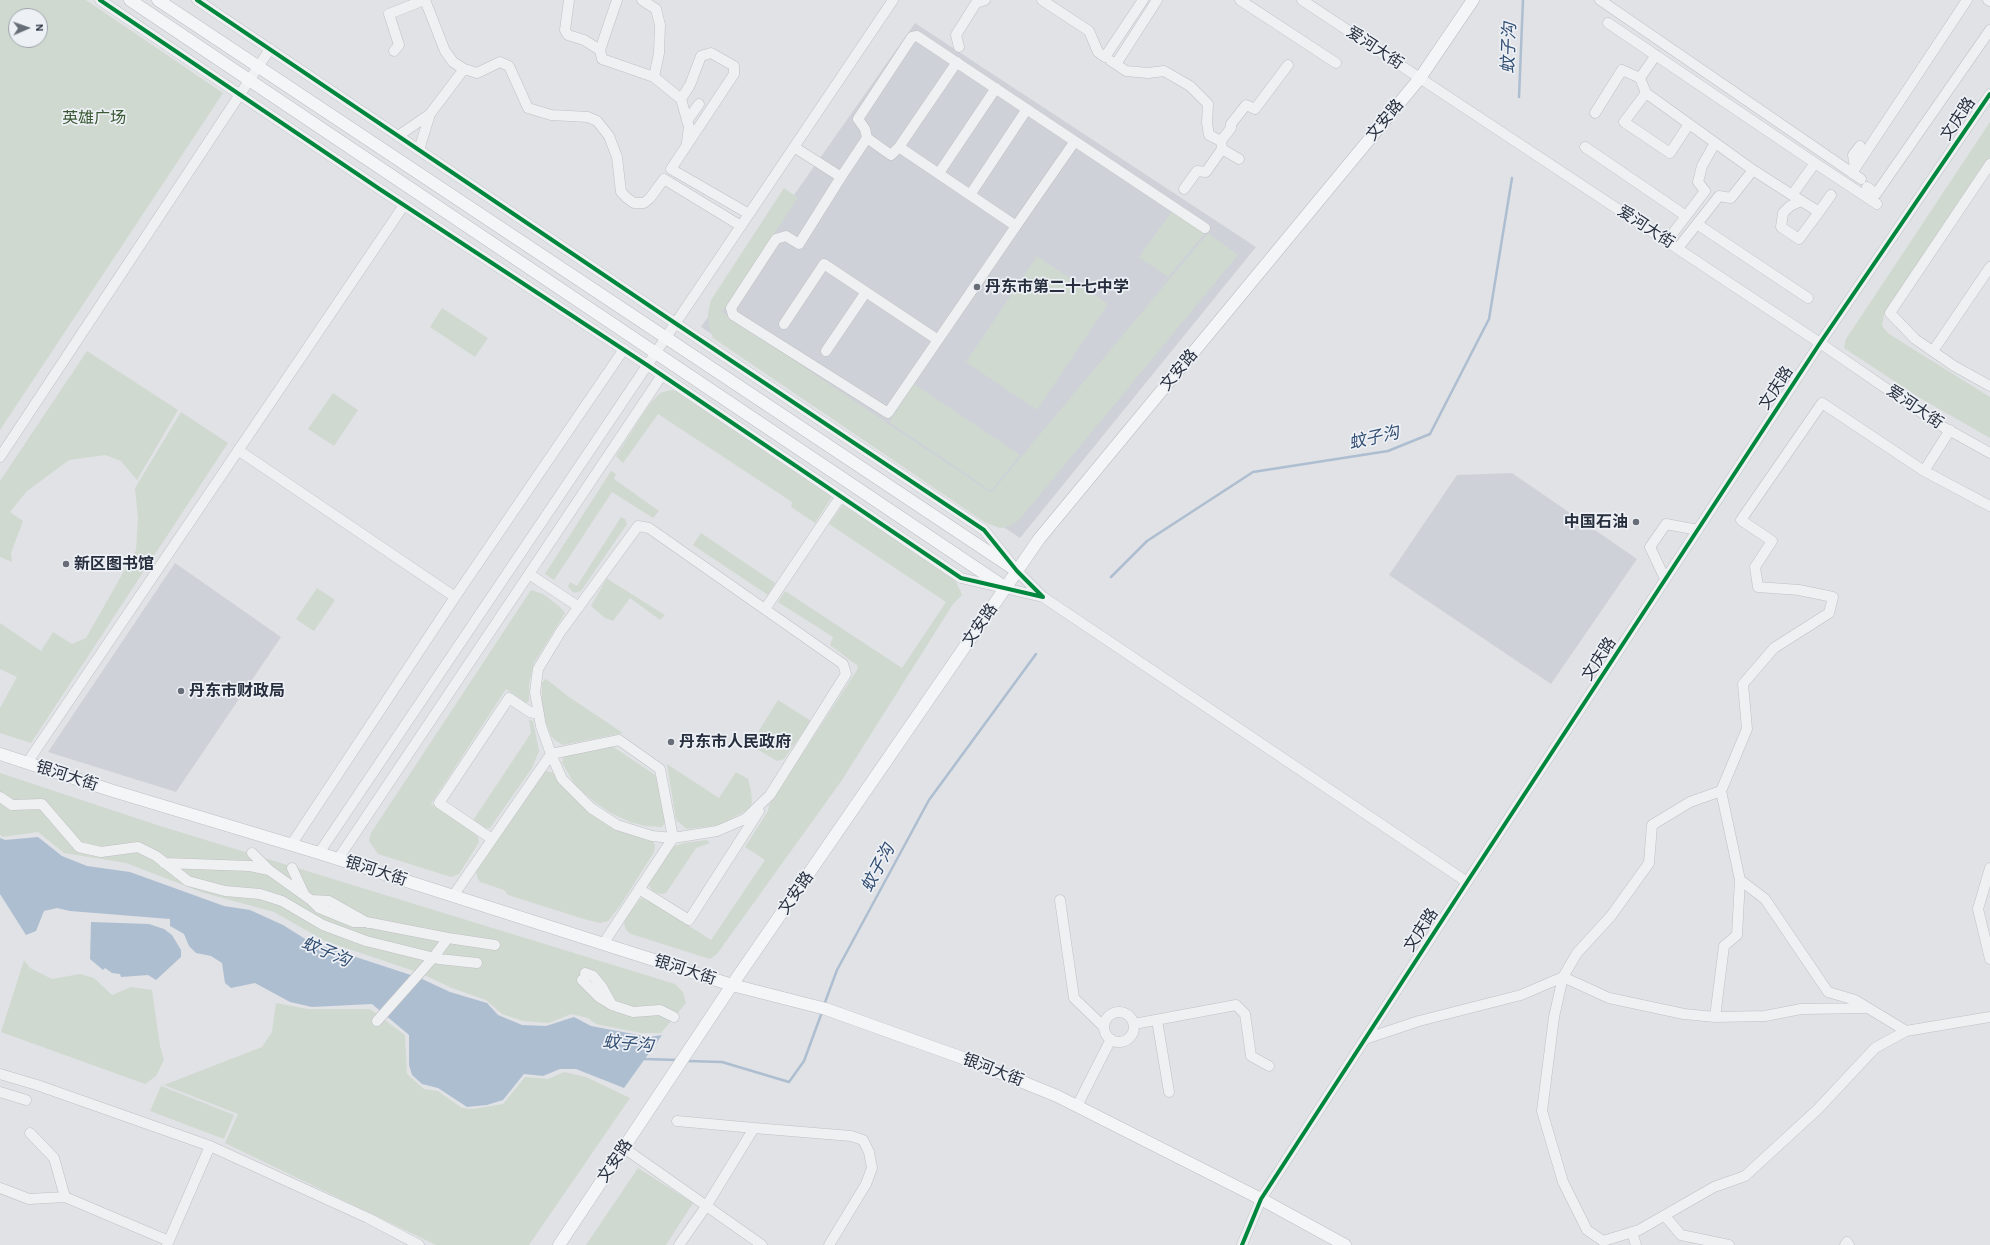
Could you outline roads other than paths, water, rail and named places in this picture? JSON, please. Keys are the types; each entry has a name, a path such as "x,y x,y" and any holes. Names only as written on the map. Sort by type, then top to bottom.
{"main road":[{"path":"130,0 1006,588"},
{"path":"158,0 1017,571"},
{"name":"文安路","path":"559,1245 732,985 1040,539 1420,78 1473,0"},
{"name":"银河大街","path":"0,754 110,790 319,853 732,985 823,1009 971,1061 1057,1096 1261,1199 1346,1245"}],"street":[{"path":"100,0 404,205 647,364 962,578 1043,597"},
{"path":"197,0 675,324 984,530 1017,571 1043,597 1467,882"},
{"path":"394,51 399,45 390,14 425,0 445,52 453,62 464,69 477,73 500,62 509,66 528,108 551,115 588,118 597,121 609,136 617,157 621,192 634,203 644,203 664,179 734,74 734,66 711,53 700,56 690,85 680,99"},
{"path":"569,0 565,30 568,35 584,40 600,50"},
{"path":"617,0 600,50 602,59 654,77 680,99 687,121 687,144"},
{"path":"642,0 656,9 660,25 659,53 654,77"},
{"path":"319,853 893,0"},
{"path":"959,47 956,35 976,3 985,0"},
{"path":"1042,0 1089,31 1098,52 1126,72 1148,73 1164,71 1190,86 1208,104 1207,123 1209,135 1239,159"},
{"path":"1105,57 1143,0"},
{"path":"1116,64 1157,0"},
{"path":"1240,0 1336,63"},
{"name":"爱河大街","path":"1302,0 1678,248 1950,430 1990,453"},
{"path":"1600,0 1854,170 1864,183 1876,194 1990,30"},
{"path":"1854,170 1967,0"},
{"path":"1608,23 1878,204"},
{"path":"957,62 892,155 867,138 865,130 858,119 912,37 917,36 957,62 1205,228"},
{"path":"0,457 270,49"},
{"path":"1640,78 1656,55"},
{"path":"1184,189 1197,171 1206,172 1231,128 1231,124 1246,105 1255,109 1288,65"},
{"path":"398,136 430,114 464,69"},
{"path":"1595,113 1622,70 1640,78 1646,93 1715,143 1753,170 1819,212"},
{"path":"939,173 996,88"},
{"path":"1646,93 1624,122 1670,153 1689,124"},
{"name":"文庆路","path":"1242,1245 1261,1199 1364,1039 1820,343 1990,94"},
{"path":"687,121 699,104"},
{"path":"970,195 1027,109"},
{"path":"419,150 430,114"},
{"path":"867,138 799,244 786,236 776,239 731,308 733,315 888,414 1075,142"},
{"path":"1667,241 1705,191 1698,182 1702,166 1715,143"},
{"path":"1854,170 1853,155 1860,146"},
{"path":"794,147 842,177"},
{"path":"899,147 1016,226"},
{"path":"1586,147 1686,216"},
{"path":"1792,195 1815,163"},
{"path":"1990,164 1890,313 1914,339 1990,386"},
{"path":"671,169 749,214"},
{"path":"1678,248 1719,196 1731,198 1753,170"},
{"path":"664,179 741,226"},
{"path":"1801,201 1790,206 1783,213 1781,226 1799,239 1831,195"},
{"path":"27,763 404,205"},
{"path":"1697,224 1808,298"},
{"path":"784,324 824,264 938,340"},
{"path":"1933,351 1990,267"},
{"path":"826,351 866,292"},
{"path":"291,845 455,597 624,349"},
{"path":"338,859 662,375"},
{"path":"1715,1017 1724,946 1737,935 1740,880 1721,791 1747,729 1743,684 1774,648 1829,613 1833,597 1799,590 1758,587 1755,568 1772,541 1741,520 1822,403 1924,471 1990,506"},
{"path":"1924,471 1950,430"},
{"path":"238,450 455,597"},
{"path":"765,610 841,496"},
{"path":"1665,579 1650,547 1666,524 1698,530"},
{"path":"640,889 689,920 770,794 846,674 843,664 649,528 638,526 579,607 538,669 535,692 541,726 562,779 591,808 617,825 652,836 673,838 717,831 745,819 770,794"},
{"path":"529,574 579,607"},
{"path":"492,839 439,803 509,698 530,712 539,714"},
{"path":"453,896 551,754 619,740 660,769 673,838 603,944"},
{"path":"1721,791 1690,802 1652,825 1649,863 1611,916 1578,953 1563,977 1554,1017 1542,1111 1563,1182 1587,1230 1601,1243 1632,1232 1665,1216 1714,1187 1745,1176 1818,1109 1875,1048 1906,1030 1990,1017"},
{"path":"0,797 12,805 42,804 79,847 101,852 138,847 164,863 188,881 225,891 260,894 282,901 323,925 366,941 433,958 477,963"},
{"path":"252,853 269,870 307,897 319,908 353,922 368,922 448,938 494,945"},
{"path":"164,863 250,866 269,870"},
{"path":"292,868 307,897"},
{"path":"1990,868 1978,909 1990,958"},
{"path":"1740,880 1765,899 1828,992 1855,1000 1906,1030"},
{"path":"1060,900 1074,998 1104,1027 1105,1032 1111,1039 1121,1042 1130,1038 1133,1034 1134,1024 1130,1015 1121,1011 1107,1017 1104,1027"},
{"path":"376,1021 433,958 448,938"},
{"path":"583,977 593,976 602,987 612,1005 633,1012 660,1010 674,1017"},
{"path":"1364,1039 1419,1021 1521,995 1563,977 1609,998 1684,1014 1715,1017 1765,1016 1801,1009 1868,1008"},
{"path":"1134,1024 1236,1005 1245,1014 1251,1056 1269,1066"},
{"path":"1157,1020 1169,1092"},
{"path":"1077,1106 1111,1039"},
{"path":"0,1074 37,1085 210,1146 368,1218 419,1245"},
{"path":"0,1092 26,1100"},
{"path":"677,1121 851,1136 863,1140 870,1152 872,1168 866,1184 829,1245"},
{"path":"679,1245 754,1128"},
{"path":"30,1133 54,1158 65,1197"},
{"path":"0,1188 29,1199 65,1197 168,1243 210,1146"},
{"path":"624,1148 762,1245"},
{"path":"1665,1216 1681,1235 1729,1245"},
{"path":"1632,1232 1636,1245"},
{"path":"1845,1245 1847,1242 1849,1245"}],"water":[{"path":"38,837 62,856 87,866 130,872 224,906 250,910 283,925 310,942 420,978 450,992 487,1003 498,1015 522,1025 546,1026 574,1017 591,1026 649,1037 662,1035 624,1088 576,1069 560,1069 543,1076 524,1074 503,1100 487,1105 467,1107 438,1088 422,1084 412,1075 409,1065 409,1035 372,1004 312,1007 290,1002 255,983 231,988 225,983 222,963 211,956 196,953 189,946 184,934 170,926 170,919 70,911 57,908 44,911 36,931 26,935 0,894 0,838 5,840"},
{"path":"91,922 149,924 164,929 172,935 181,950 181,957 156,980 148,975 121,977 120,974 112,973 105,968 103,970 90,959"}],"waterway":[{"name":"蚊子沟","path":"1519,97 1523,0"},
{"name":"蚊子沟","path":"1111,577 1147,541 1253,472 1388,451 1430,434 1489,319 1512,178"},
{"name":"蚊子沟","path":"824,1005 837,970 929,800 1036,654"},
{"name":"蚊子沟","path":"687,1061 722,1062 789,1082 804,1061 822,1012"},
{"name":"蚊子沟","path":"643,1059 678,1060"}],"place":[{"name":"丹东市第二十七中学","path":"977,287"},
{"name":"中国石油","path":"1636,522"},
{"name":"新区图书馆","path":"66,564"},
{"name":"丹东市财政局","path":"181,691"},
{"name":"丹东市人民政府","path":"671,742"}],"park label":[{"name":"英雄广场","path":"94,118"}]}
